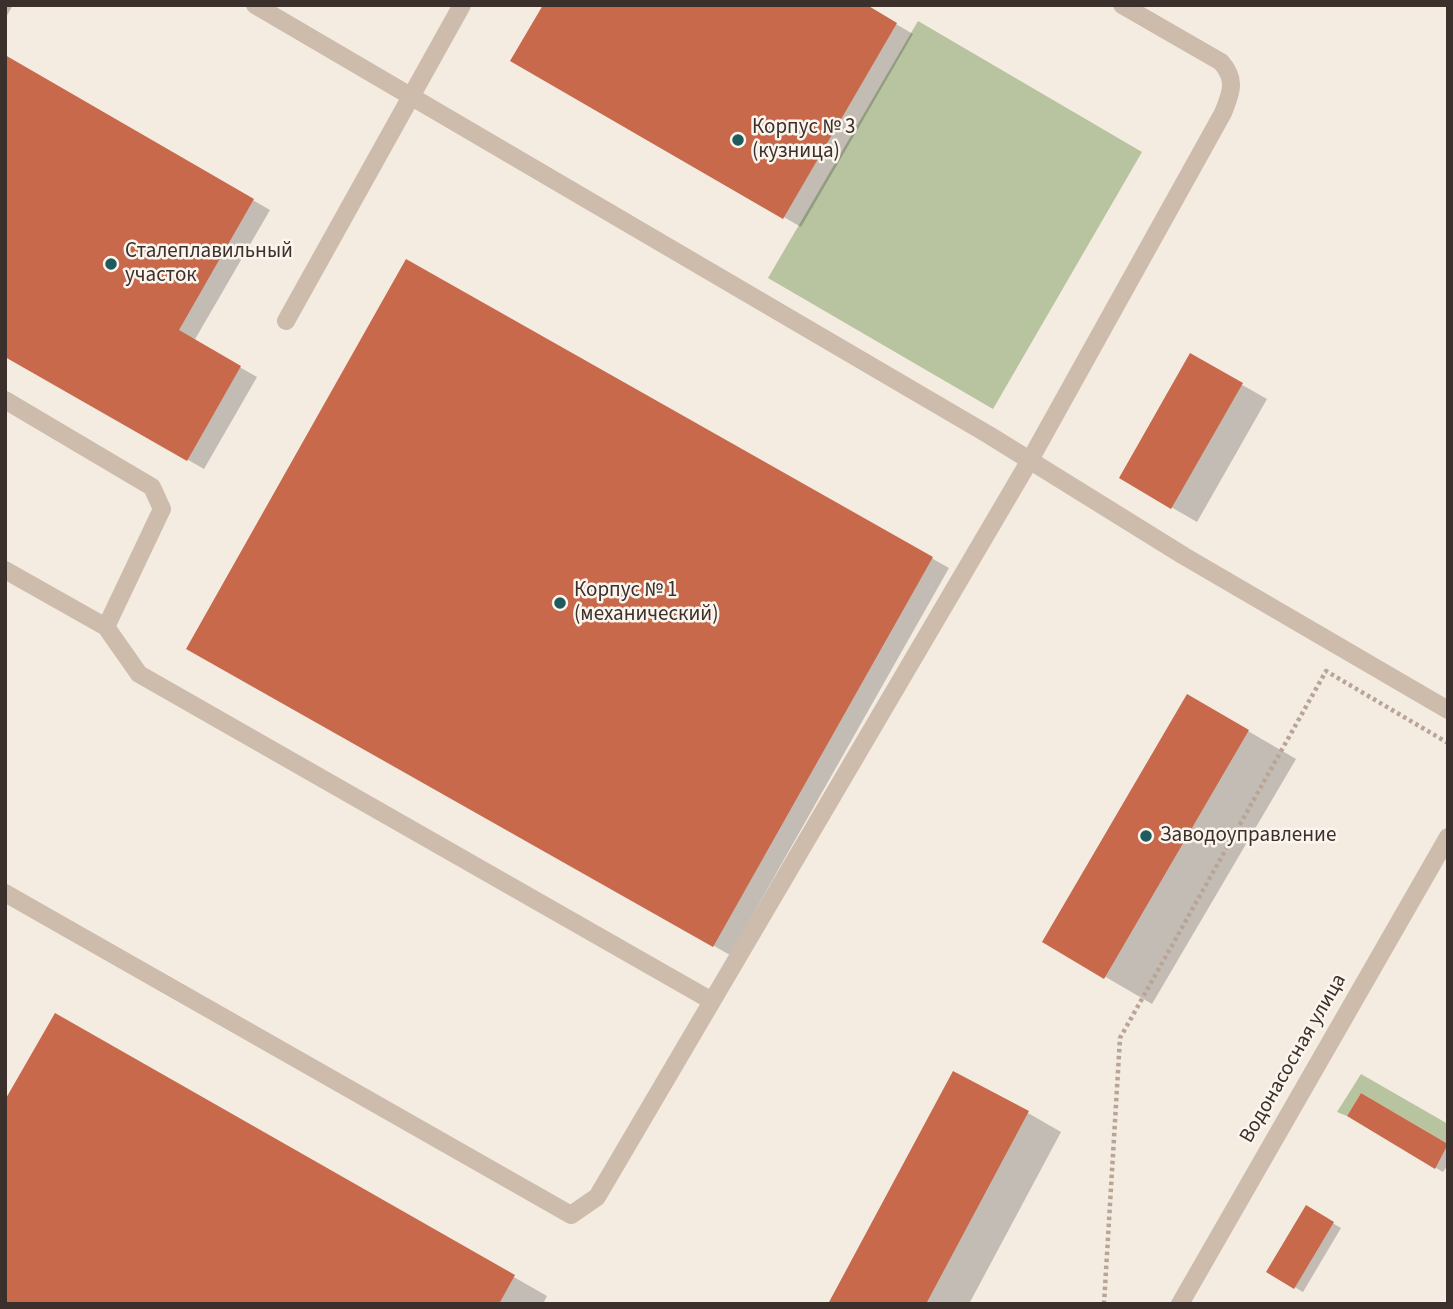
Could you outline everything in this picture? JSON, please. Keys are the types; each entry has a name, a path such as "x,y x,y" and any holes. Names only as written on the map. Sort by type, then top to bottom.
{"street":[{"path":"255,5 1030,460 1184,556 1448,710"},
{"path":"286,321 462,5"},
{"path":"5,894 571,1216 597,1197 1030,460 1223,113 1233,85 1230,72 1221,62 1122,5"},
{"path":"5,400 152,487 162,509 106,626"},
{"path":"5,570 106,626 139,674 712,1000"},
{"name":"Водонасосная улица","path":"1180,1304 1448,837"}],"path":[{"path":"1104,1304 1120,1038 1326,671 1448,743"}],"green space":[{"path":"918,21 1142,152 993,409 768,278"},
{"path":"1361,1074 1448,1124 1448,1144 1361,1093 1347,1116 1337,1112"}],"building":[{"name":"Корпус № 3 (кузница)","path":"543,5 867,5 897,23 783,219 510,61"},
{"name":"Сталеплавильный участок","path":"5,55 254,199 179,330 241,366 187,461 5,357"},
{"name":"Корпус № 1 (механический)","path":"406,259 933,557 713,947 186,649"},
{"path":"1190,353 1243,383 1171,509 1119,478"},
{"name":"Заводоуправление","path":"1187,694 1249,730 1104,979 1042,942"},
{"path":"55,1013 515,1275 499,1304 5,1304 5,1100"},
{"path":"953,1071 1029,1111 926,1304 828,1304"},
{"path":"1361,1093 1448,1144 1435,1169 1347,1116"},
{"path":"1306,1205 1334,1222 1294,1289 1266,1272"}],"place":[{"name":"Корпус № 3 (кузница)","path":"738,140"},
{"name":"Сталеплавильный участок","path":"111,264"},
{"name":"Корпус № 1 (механический)","path":"560,603"},
{"name":"Заводоуправление","path":"1146,836"}]}
